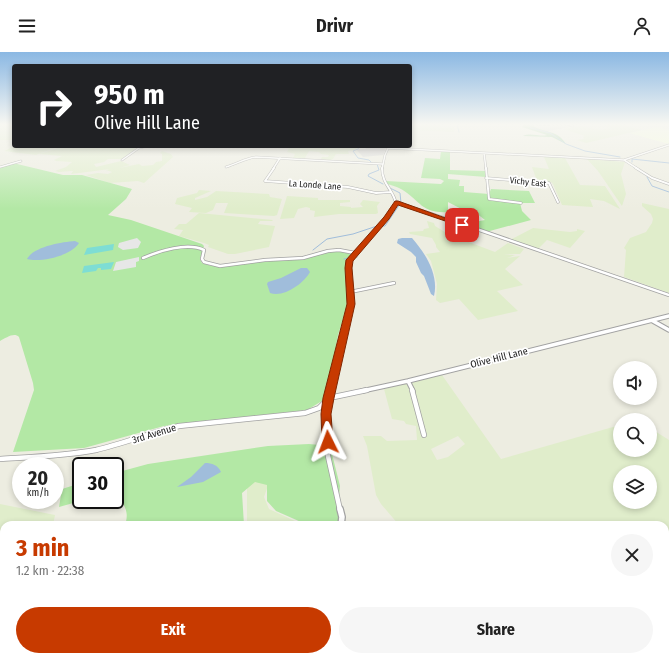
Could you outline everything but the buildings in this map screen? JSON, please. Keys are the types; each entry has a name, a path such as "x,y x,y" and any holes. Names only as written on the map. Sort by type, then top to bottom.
{"street":[{"path":"122,160 133,152"},
{"path":"386,152 382,164 384,182 396,202 669,295"},
{"path":"475,152 624,160 647,152"},
{"path":"484,153 489,200 521,203"},
{"path":"226,167 237,164 250,157 382,164"},
{"name":"La Londe Lane","path":"280,158 265,181 348,188 376,193 391,192"},
{"path":"624,160 652,178 669,184"},
{"path":"0,167 21,161"},
{"name":"Vichy East","path":"486,178 548,182 551,184 558,202"},
{"path":"342,521 342,517 328,456 326,414 328,398 351,304 348,268 351,258 387,218 396,202"},
{"path":"143,258 154,254 192,247 203,249 204,262 220,266 265,260 303,258 333,250 355,253"},
{"path":"350,292 394,283"},
{"name":"Olive Hill Lane","path":"328,398 408,381 669,316"},
{"path":"653,321 669,330"},
{"path":"408,381 414,393 424,435"},
{"name":"3rd Avenue","path":"0,459 64,455 94,450 128,442 178,426 305,413 319,408 328,398"}],"shaded area":[{"path":"15,152 43,152 36,155"},
{"path":"44,152 131,152 122,159 108,159 104,162 94,164 96,167 121,161 130,165 119,168 139,164 142,166 153,165 156,162 162,161 161,152 171,154 173,157 144,183 138,181 110,183 86,175 98,173 108,174 112,172 106,170 110,169 71,174 73,171 59,172 55,171 66,167 72,162 54,160 62,156 39,154"},
{"path":"289,152 308,152 305,158 293,158 295,154"},
{"path":"319,152 348,152 349,154 336,154 333,159 330,160 321,159 322,157 328,157 329,155"},
{"path":"359,152 384,152 383,155 363,157"},
{"path":"544,157 565,158 580,185 605,186 620,209 604,201 590,199 593,207 562,205 551,182 537,181 532,167 549,169"},
{"path":"587,159 625,162 621,174 626,194 622,206 598,171"},
{"path":"199,190 211,191 195,198 195,200 207,197 216,191 269,194 270,197 282,199 277,215 274,216 224,213 228,203 216,203 213,210 206,213 189,212 192,208 175,204 177,198 197,193"},
{"path":"287,196 318,198 318,200 350,200 350,202 340,203 340,206 351,208 363,207 360,204 363,200 380,202 377,206 378,213 376,214 339,214 314,217 315,211 306,207 298,209 294,218 280,219"},
{"path":"642,203 669,209 669,293 624,277 626,250 624,248 630,238 646,232 653,219 651,214 642,206"},
{"path":"199,213 273,220 260,221 258,224 275,226 269,247 228,254 208,247 209,245 204,243 179,236 183,230 174,229 179,224 186,224"},
{"path":"427,221 434,223 435,226 450,235 495,252 508,243 524,249 520,254 503,254 515,255 507,258 520,256 505,269 523,285 497,291 518,311 478,320 459,299 440,303 436,300 437,284 431,261 426,254 440,252 432,238 410,234 409,232 423,231 424,229 429,228"},
{"path":"533,228 570,232 577,231 577,229 585,231 570,248 547,240 538,249 510,240"},
{"path":"137,238 141,242 138,248 123,250 118,247 119,243"},
{"path":"412,238 430,265 435,280 434,296 431,294 424,276 421,273 416,262 416,257 397,243 398,239"},
{"path":"75,241 79,243 75,248 62,255 39,260 27,259 35,251 41,248"},
{"path":"114,244 113,250 84,255 87,248"},
{"path":"139,257 139,261 136,262 136,267 113,271 116,262"},
{"path":"114,262 111,269 101,270 101,268 98,268 96,271 82,273 84,266"},
{"path":"301,268 307,268 310,272 303,281 287,291 275,294 270,293 267,284 268,282 281,278"},
{"path":"442,375 501,459 613,427 613,457 657,457 657,432 669,440 669,521 396,521 381,504 376,495 367,446 363,436 381,436 387,441 417,440 416,426 406,424 404,421 392,419 384,389","holes":["458,436 465,444 448,457 437,460 431,449"]},
{"path":"205,463 214,465 221,472 203,482 177,487 191,477"},
{"path":"247,480 270,480 264,497 269,509 295,521 247,521"},
{"path":"0,504 12,506 12,509 25,509 55,515 54,521 0,521"}],"green space":[{"path":"441,152 450,152 450,170 485,171 486,177 448,174 448,179 460,180 459,186 464,186 464,192 489,194 491,189 529,191 535,203 520,203 522,211 531,220 486,232 463,224 485,220 476,213 471,214 448,202 448,212 431,210 425,208 398,187 387,184 386,181 441,184 444,181 440,179 421,178 425,158 440,159"},
{"path":"13,163 63,175 82,175 132,189 126,199 108,215 131,220 202,244 204,246 200,259 202,263 212,266 307,258 324,252 336,251 353,253 346,261 345,278 348,303 338,335 327,398 307,410 164,426 84,448 13,452 34,390 19,337 12,335 0,341 0,168"},
{"path":"309,444 330,446 340,486 339,521 299,521 276,511 267,501 267,485 255,482 242,493 244,521 126,521 127,514 124,506 124,471 148,464 268,446"},
{"path":"72,486 72,503 64,506 64,488"}],"waterway":[{"path":"354,152 358,158 369,160 372,163"},
{"path":"593,152 620,157"},
{"path":"632,162 632,159 669,163"},
{"path":"377,164 379,170 369,174 368,176 383,184"},
{"path":"631,165 635,168"},
{"path":"647,177 652,186 669,192"},
{"path":"390,188 400,193 401,203"},
{"path":"381,226 385,226 400,204"},
{"path":"313,250 327,239 353,234 377,226"},
{"path":"352,258 357,257"},
{"path":"344,259 349,258"}],"route":[{"path":"328,442 326,414 328,398 351,304 348,268 349,260 387,218 396,205 396,202 462,225"}]}
